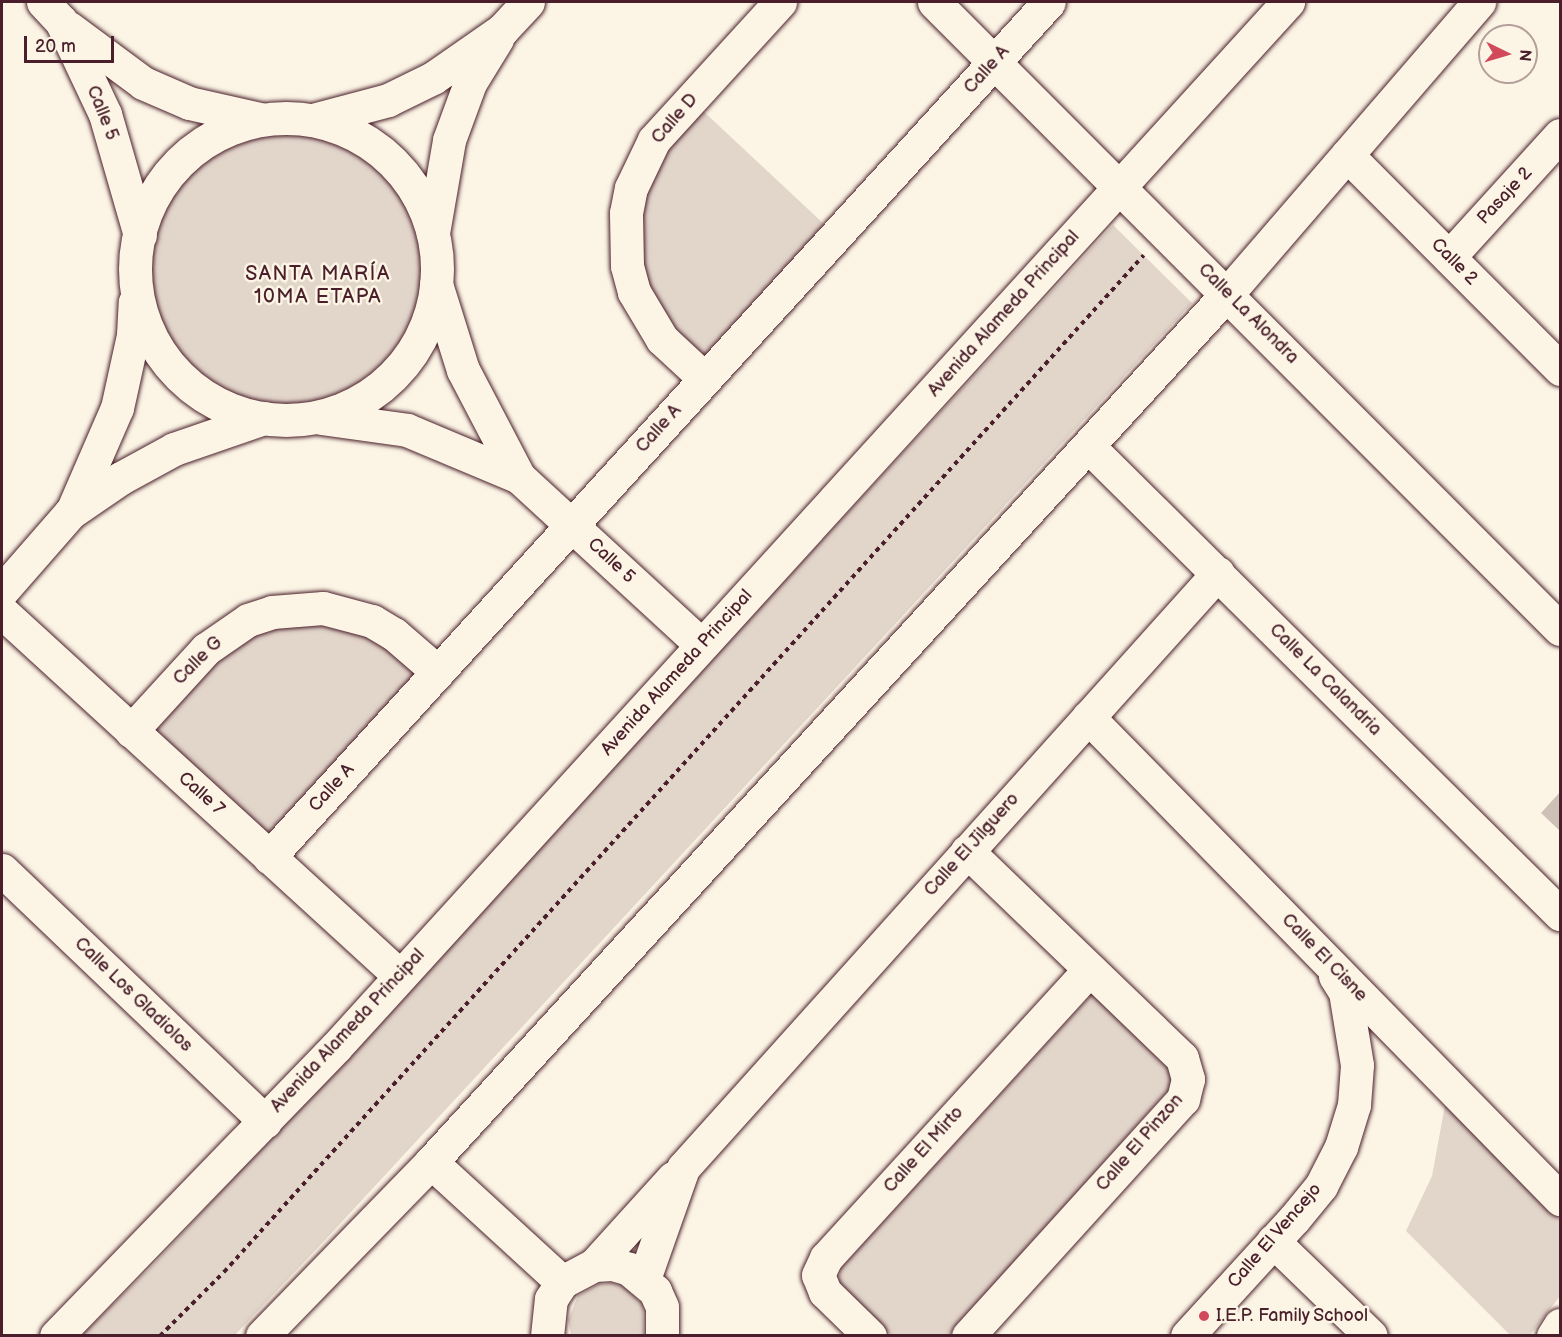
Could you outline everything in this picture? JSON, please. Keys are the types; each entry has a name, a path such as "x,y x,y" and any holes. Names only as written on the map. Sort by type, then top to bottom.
{"street":[{"path":"136,285 150,333 178,374 217,404 264,418 313,418 358,401 396,372 423,331 436,284 433,235 449,140 470,83 502,30 528,2"},
{"name":"Calle D","path":"705,379 662,339 634,292 627,266 626,213 631,188 654,140 780,2"},
{"name":"Calle La Alondra","path":"934,2 1560,629"},
{"name":"Calle A","path":"269,856 1049,2"},
{"name":"Avenida Alameda Principal","path":"56,1335 265,1120 400,976 1288,2"},
{"path":"262,1335 431,1162 1227,294 1479,2"},
{"path":"52,11 143,83 189,104 263,119 313,120 388,100 433,78 502,30"},
{"name":"Calle 5","path":"52,11 105,114 140,235"},
{"path":"70,513 117,408 133,335 140,235 155,195 174,167 215,135 263,119"},
{"path":"313,120 360,137 393,162 414,188 433,235"},
{"name":"Pasaje 2","path":"1449,257 1556,149"},
{"name":"Calle 2","path":"1347,155 1560,369"},
{"name":"Calle 5","path":"436,284 463,370 519,477"},
{"path":"2,591 70,513 121,478 174,449 264,418"},
{"name":"Calle 5","path":"313,418 408,430 519,477 702,645"},
{"name":"Calle La Calandria","path":"1088,446 1560,914"},
{"name":"Calle El Jilguero","path":"683,1168 726,1117 1218,573"},
{"name":"Calle G","path":"131,731 206,648 241,624 273,612 323,608 372,621 394,634 438,672"},
{"name":"Calle 7","path":"2,612 400,976"},
{"name":"Calle El Cisne","path":"1088,717 1560,1199"},
{"name":"Calle El Pinzon","path":"967,851 1182,1058 1188,1078 1183,1099 968,1335"},
{"name":"Calle Los Gladiolos","path":"2,870 265,1120"},
{"name":"Calle El Vencejo","path":"1187,1335 1321,1186 1341,1147 1354,1105 1357,1065 1354,1029 1344,992 1321,955"},
{"name":"Calle El Mirto","path":"870,1335 825,1292 818,1275 826,1258 1090,969"},
{"path":"431,1162 562,1282"},
{"path":"541,1329 551,1299 562,1282 594,1265 683,1168"},
{"path":"644,1278 683,1168"},
{"path":"1273,1241 1371,1335"},
{"path":"594,1265 612,1264 644,1278 662,1307 662,1335"},
{"path":"1553,1335 1560,1325"}],"path":[{"path":"160,1335 224,1272 1148,250"}],"shaded area":[{"path":"702,110 825,225 700,361 667,329 649,294 636,247 642,196 661,154"},
{"path":"286,131 326,137 362,154 383,171 400,192 417,228 423,268 417,308 400,344 383,365 362,382 326,399 286,405 246,399 210,382 189,365 172,344 155,308 149,268 155,228 172,192 189,171 210,154 246,137"},
{"path":"1113,225 1192,303 325,1240 235,1335 81,1336 153,1265"},
{"path":"316,619 356,629 393,649 418,674 267,837 151,731 213,661 245,634"},
{"path":"1092,994 1169,1067 1172,1086 949,1335 892,1335 838,1288 841,1268"},
{"path":"1445,1105 1560,1220 1560,1296 1530,1335 1510,1335 1406,1231 1432,1176"},
{"path":"612,1283 625,1287 643,1305 644,1335 571,1335 568,1320 578,1296 599,1284"}],"building":[{"path":"1560,792 1560,831 1541,813"}],"place":[{"name":"I.E.P. Family School","path":"1204,1316"}],"district":[{"name":"SANTA MARÍA 10MA ETAPA","path":"318,286"}]}
